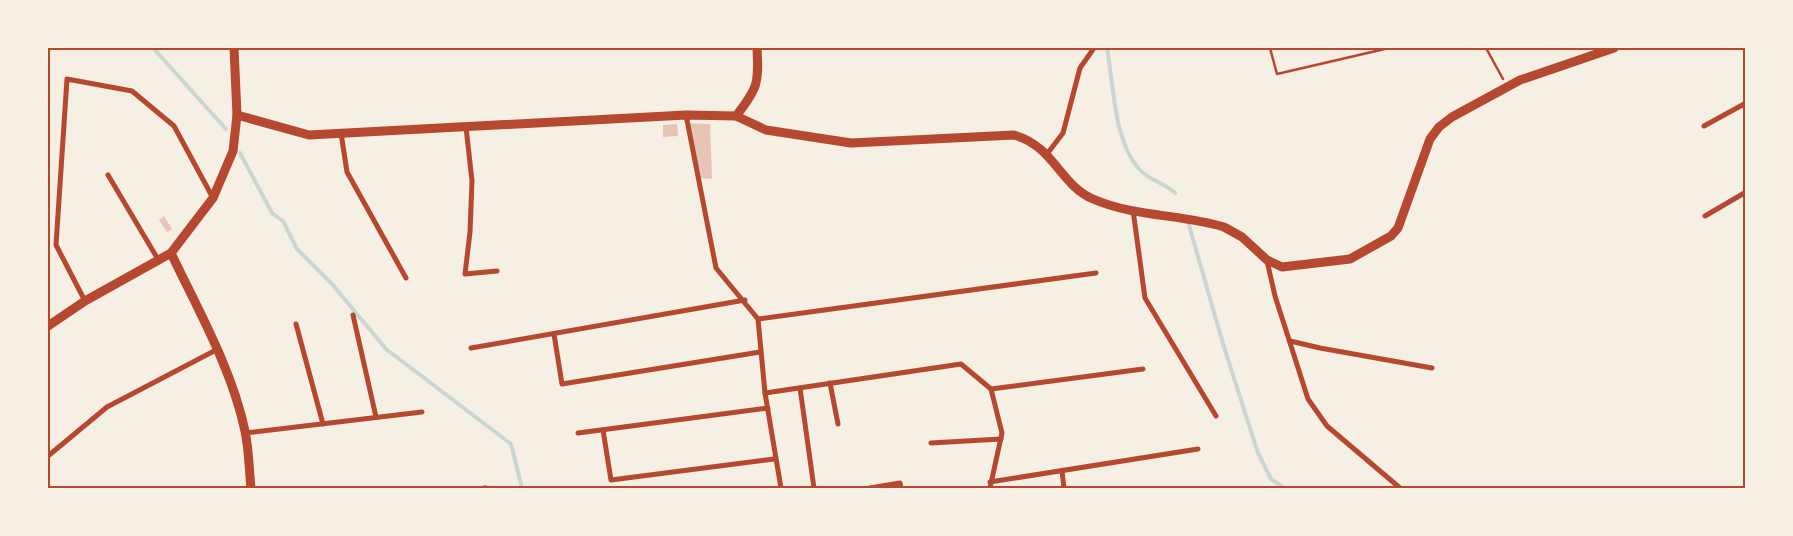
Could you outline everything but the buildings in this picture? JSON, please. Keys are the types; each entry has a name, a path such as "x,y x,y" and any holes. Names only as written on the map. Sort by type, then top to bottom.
{"street":[{"path":"48,326 85,301 172,252 213,198 233,151 237,115 234,48"},
{"path":"736,116 755,90 759,76 757,48"},
{"path":"1047,154 1063,133 1080,68 1094,48"},
{"path":"237,115 309,135 686,115 736,116 766,130 851,143 1014,135 1026,140 1047,154 1073,186 1094,200 1133,210 1224,227 1242,237 1267,260 1288,267 1344,261 1391,236 1398,228 1407,207 1430,139 1452,117 1528,77 1614,48"},
{"path":"85,301 56,245 67,79 132,91 174,126 213,198"},
{"path":"1704,126 1746,103"},
{"path":"686,115 716,268 745,300 758,319 765,393 780,488"},
{"path":"466,126 472,181 470,232 464,274 497,271"},
{"path":"341,133 347,172 406,278"},
{"path":"108,175 159,261"},
{"path":"1704,216 1746,192"},
{"path":"1133,210 1146,298 1216,416"},
{"path":"172,252 216,350 239,407 246,433 251,488"},
{"path":"1267,260 1275,296 1308,399 1328,426 1400,488"},
{"path":"758,319 1096,272"},
{"path":"471,348 745,300"},
{"path":"353,315 376,417"},
{"path":"296,324 322,424"},
{"path":"554,334 562,384 760,352"},
{"path":"1290,341 1432,368"},
{"path":"48,456 107,407 216,350"},
{"path":"765,393 961,364 991,389 1002,432 990,488"},
{"path":"991,389 1143,370"},
{"path":"830,383 838,424"},
{"path":"800,388 814,488"},
{"path":"578,433 768,408"},
{"path":"246,433 422,412"},
{"path":"603,430 611,480 774,459"},
{"path":"931,443 1001,439"},
{"path":"990,482 1198,449"},
{"path":"1062,471 1064,488"},
{"path":"870,488 900,483 901,488"}],"path":[{"path":"1270,48 1277,74 1389,48"},
{"path":"1486,48 1507,87"}],"waterway":[{"path":"153,48 226,129"},
{"path":"1107,48 1116,112 1124,144 1140,170 1175,193"},
{"path":"240,153 272,213 283,221 297,249 332,284 386,349 511,444 522,488"},
{"path":"1189,225 1224,347 1258,453 1271,479 1284,488"}]}
